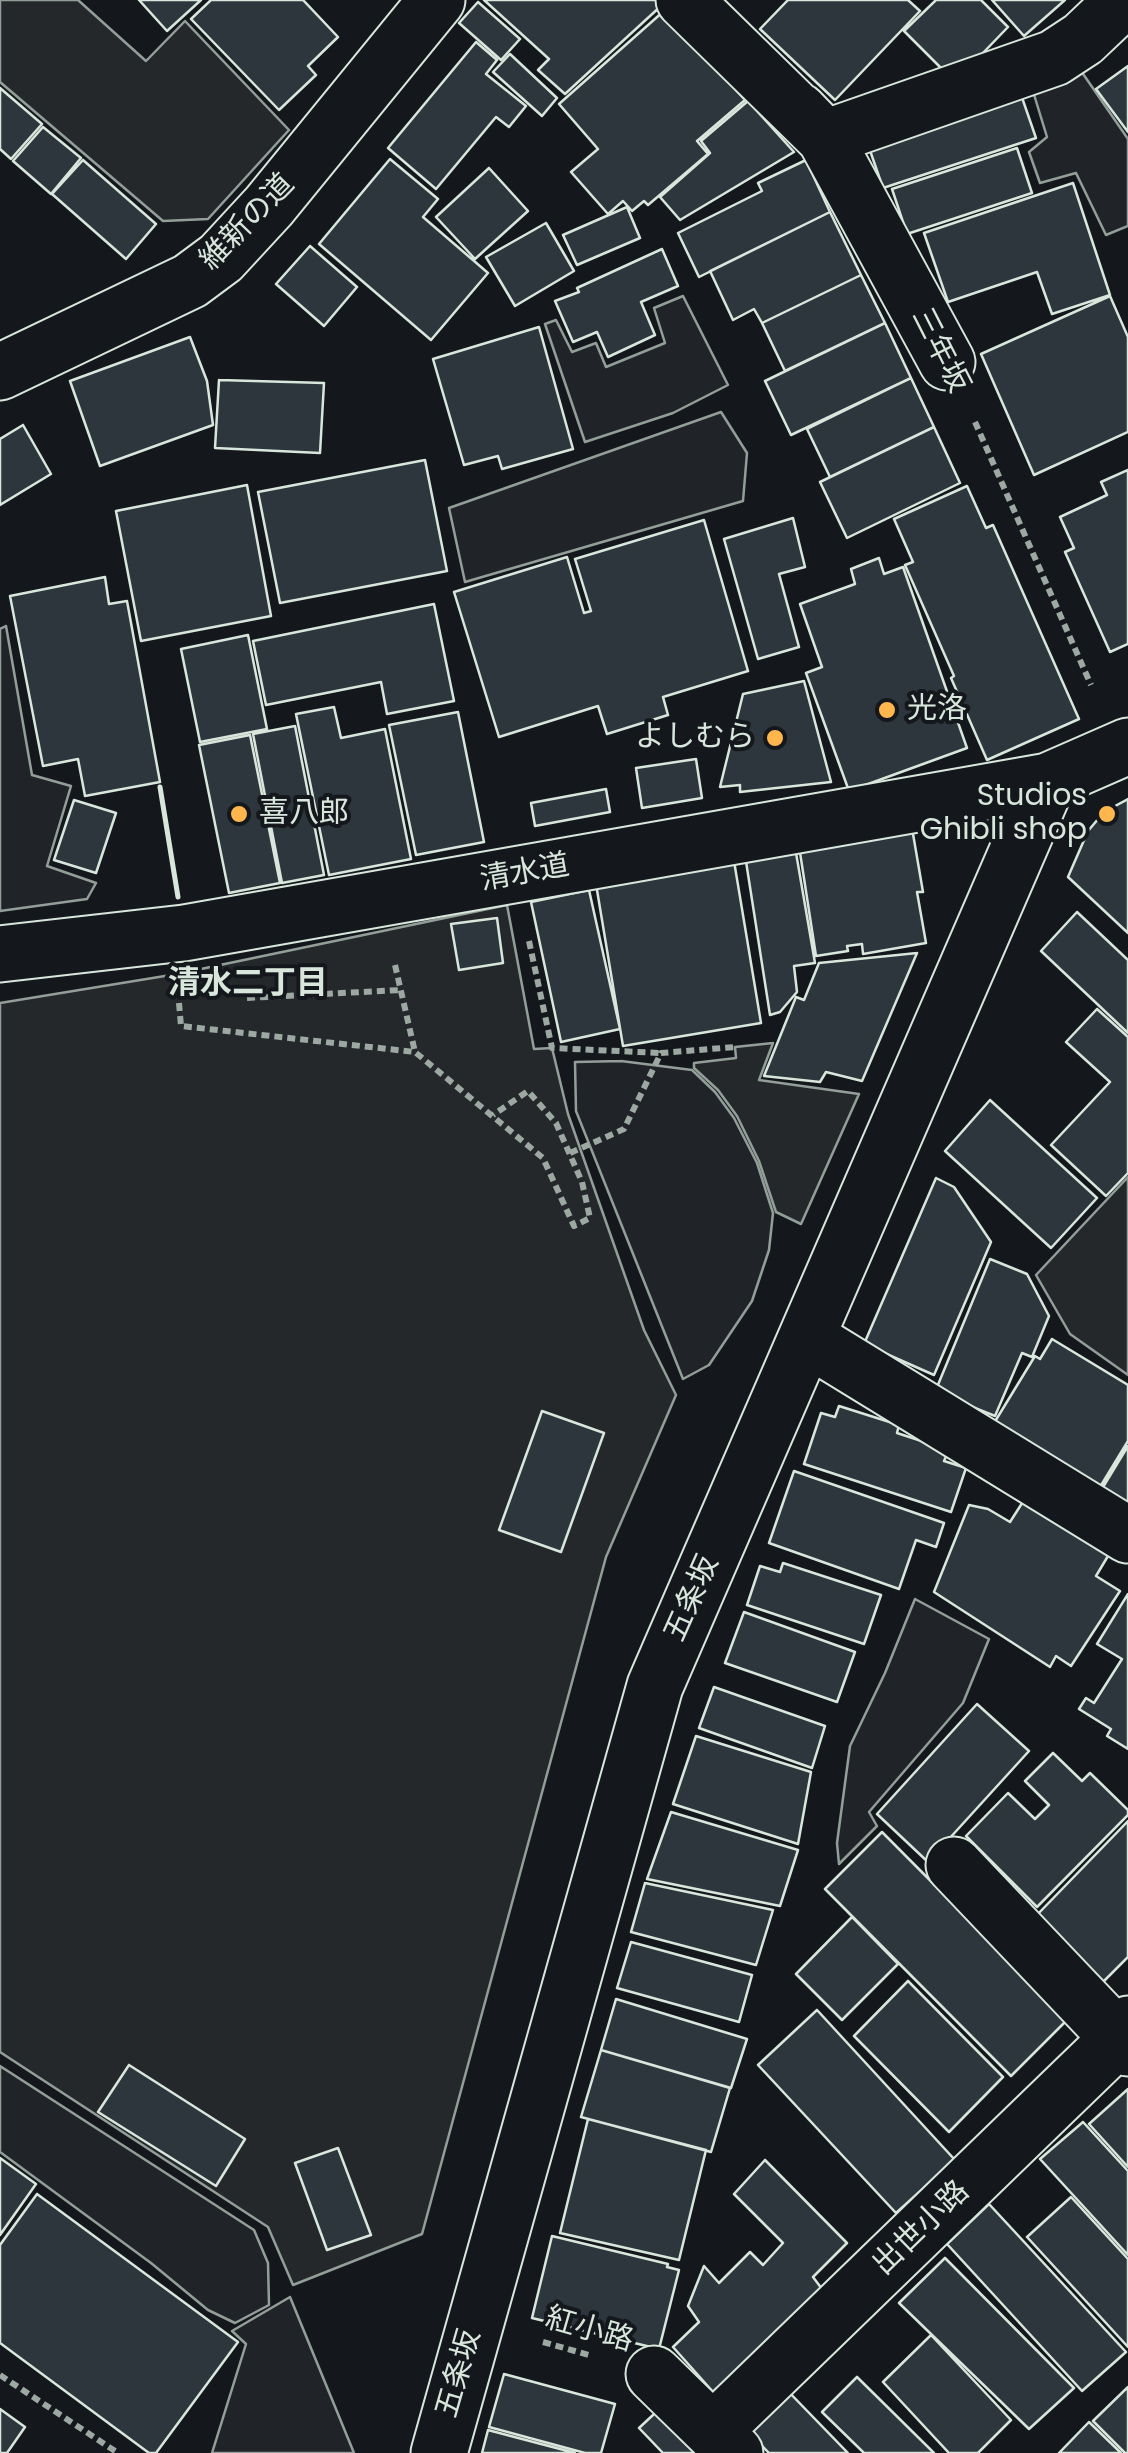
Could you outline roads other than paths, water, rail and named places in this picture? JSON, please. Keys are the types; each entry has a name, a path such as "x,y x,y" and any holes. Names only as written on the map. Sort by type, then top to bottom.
{"street":[{"name":"維新の道","path":"0,372 190,281 221,258 269,206 437,0"},
{"name":"三年坂","path":"685,0 825,138 946,362"},
{"path":"825,138 1054,58 1083,39 1124,0"},
{"name":"清水道","path":"0,954 184,934 1048,781 1116,735"},
{"name":"五条坂","path":"438,2453 655,1686 1048,781"},
{"path":"807,1338 1128,1535"},
{"path":"954,1865 1125,2037"},
{"name":"出世小路","path":"724,2442 1125,2037"},
{"path":"654,2374 724,2442"}],"place":[{"name":"光洛","path":"887,710"},
{"name":"よしむら","path":"775,738"},
{"name":"喜八郎","path":"239,814"},
{"name":"Studios Ghibli shop","path":"1107,814"}],"district":[{"name":"清水二丁目","path":"248,985"}]}
